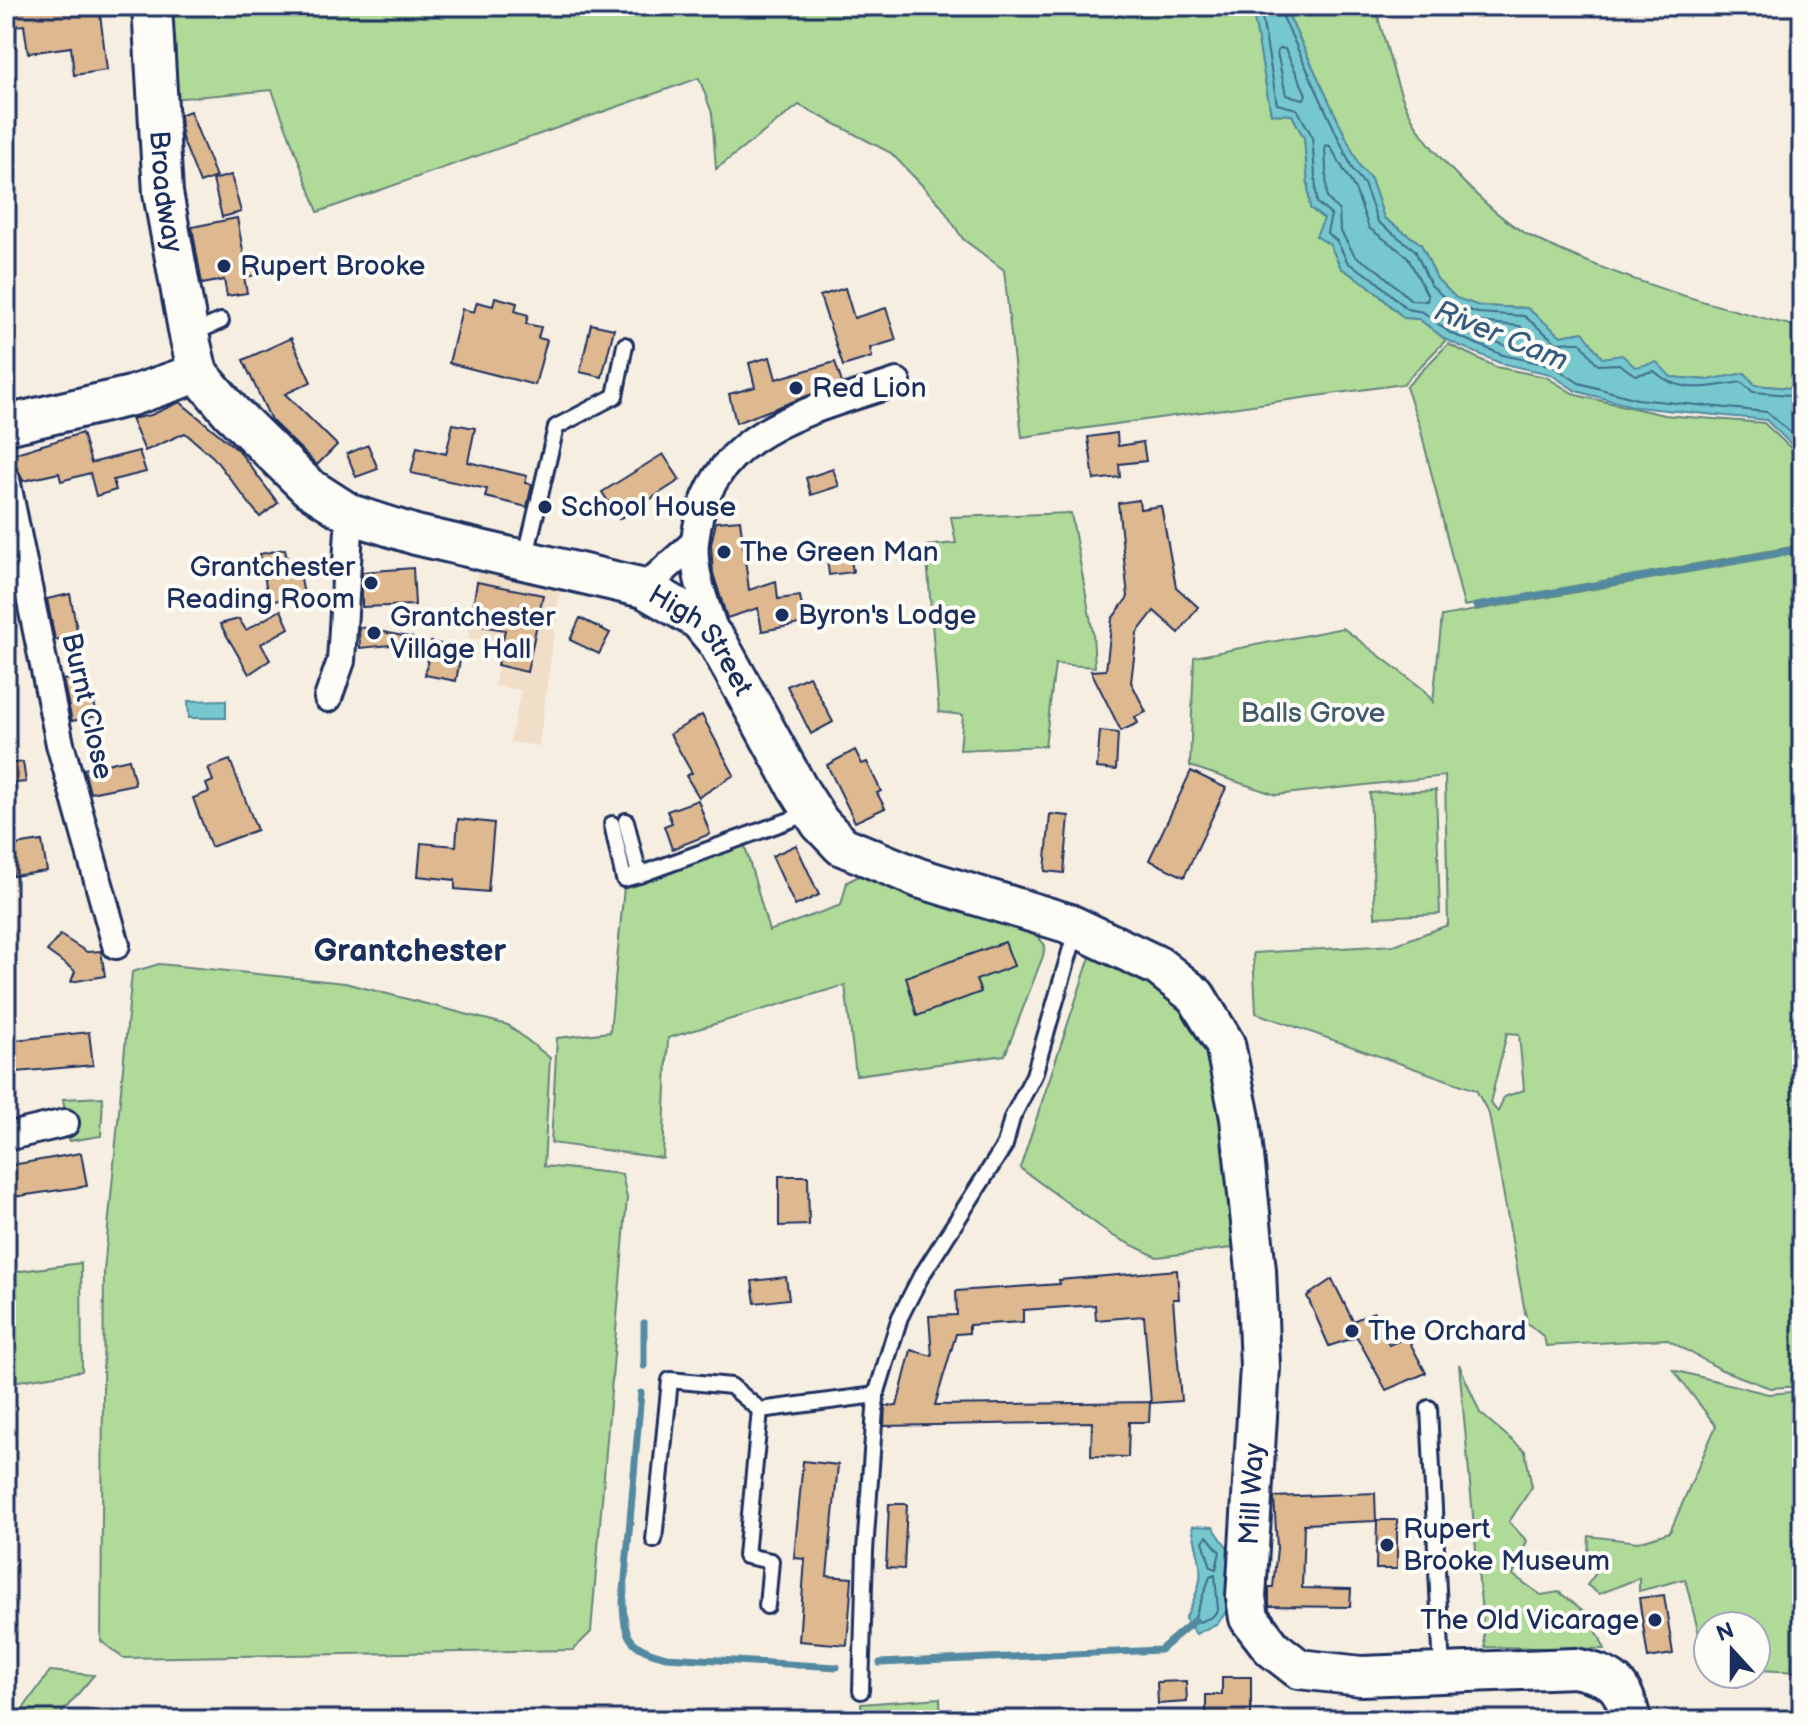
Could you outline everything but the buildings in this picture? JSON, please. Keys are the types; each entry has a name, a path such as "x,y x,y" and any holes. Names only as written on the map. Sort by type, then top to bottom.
{"street":[{"name":"Broadway","path":"152,6 163,193 205,328 198,373"},
{"path":"6,425 131,396 198,373"},
{"name":"High Street","path":"198,373 231,412 287,468 308,487 350,514 416,535 644,588 699,620 718,643 813,812 842,846 865,859 1077,927 1158,966"},
{"path":"718,643 700,588 694,543 708,488 728,460 746,442 812,411 897,382"},
{"name":"Burnt Close","path":"6,479 60,744 116,945"},
{"path":"328,698 341,661 350,514"},
{"path":"644,588 694,543"},
{"name":"Mill Way","path":"1158,966 1196,996 1225,1044 1240,1118 1256,1270 1260,1367 1246,1597 1249,1618 1272,1648 1299,1669 1361,1676 1575,1668 1602,1674 1619,1685 1631,1720"},
{"path":"6,1137 65,1123"}],"lane":[{"path":"524,561 556,427 615,396 625,345"},
{"path":"619,822 624,879 813,812"},
{"path":"861,1691 865,1551 876,1395 900,1317 920,1278 1005,1145 1012,1118 1034,1075 1077,927"},
{"path":"654,1540 670,1380 731,1386 760,1410 876,1395"},
{"path":"1429,1408 1442,1671"},
{"path":"760,1410 746,1556 771,1561 767,1606"}],"shaded area":[{"path":"478,568 561,583 539,746 510,742 521,690 495,686 501,643 468,638"}],"green space":[{"path":"169,6 1252,6 1271,114 1292,115 1304,138 1310,208 1324,219 1330,245 1341,268 1368,285 1404,318 1419,319 1446,340 1403,384 1022,437 1004,270 963,239 940,204 891,153 799,105 716,169 712,113 699,78 318,212 272,90 172,99"},
{"path":"1284,6 1378,6 1393,71 1412,118 1434,150 1483,201 1532,237 1597,266 1699,300 1802,328 1802,389 1755,385 1745,373 1708,380 1671,377 1602,358 1583,332 1561,336 1527,308 1479,306 1456,298 1437,279 1421,244 1384,218 1371,179 1360,167"},
{"path":"1448,344 1496,367 1546,377 1576,395 1664,415 1764,423 1795,452 1802,471 1802,545 1464,606 1420,427 1406,387"},
{"path":"1071,513 1093,633 1095,667 1055,664 1045,746 960,750 963,715 939,712 926,546 956,543 951,517"},
{"name":"Balls Grove","path":"1802,552 1802,1386 1770,1388 1722,1370 1666,1339 1546,1346 1544,1337 1527,1323 1489,1114 1476,1090 1256,1013 1253,953 1394,945 1448,925 1445,776 1276,795 1190,766 1194,657 1343,628 1423,689 1433,702 1442,616","holes":["1507,1033 1519,1034 1524,1090 1504,1097 1498,1112 1490,1103"]},
{"path":"1436,790 1440,914 1375,917 1370,793"},
{"path":"745,846 769,931 841,905 847,882 861,875 914,899 1023,919 1045,945 1005,1055 856,1075 845,985 668,1038 663,1158 551,1143 557,1038 610,1032 624,887"},
{"path":"1091,954 1150,980 1180,998 1202,1018 1212,1036 1226,1093 1240,1247 1157,1257 1113,1236 1020,1168"},
{"path":"159,964 345,983 508,1025 550,1058 544,1166 622,1174 627,1198 591,1632 573,1650 123,1658 101,1641 104,1271 132,972"},
{"path":"103,1097 101,1136 69,1141 63,1099"},
{"path":"81,1263 82,1371 6,1383 6,1273"},
{"path":"1459,1364 1480,1413 1525,1451 1532,1487 1509,1522 1527,1541 1513,1575 1541,1595 1559,1592 1589,1615 1605,1649 1485,1647"},
{"path":"1673,1370 1768,1394 1802,1391 1802,1672 1772,1671 1772,1610 1693,1610 1685,1579 1639,1591 1639,1578 1599,1594 1587,1585 1596,1573 1588,1554 1589,1536 1638,1542 1670,1532 1716,1426"},
{"path":"50,1671 94,1675 56,1720 15,1720"},
{"path":"940,1698 941,1720 862,1720 861,1704"}],"water":[{"name":"River Cam","path":"1252,6 1284,6 1360,167 1371,179 1384,218 1421,244 1437,279 1456,298 1479,306 1527,308 1561,336 1583,332 1602,358 1622,355 1635,367 1657,362 1671,377 1708,380 1745,373 1755,385 1802,389 1802,461 1797,450 1766,420 1636,407 1576,391 1550,374 1500,363 1446,340 1419,319 1404,318 1368,285 1341,268 1330,245 1316,236 1324,219 1310,208 1304,138 1292,115 1271,114"},
{"path":"226,700 226,718 189,718 188,701"},
{"path":"1192,1526 1213,1527 1229,1550 1226,1612 1218,1623 1196,1634 1185,1619 1200,1581 1200,1564"}],"waterway":[{"path":"1476,606 1802,549"},
{"path":"644,1323 644,1366"},
{"path":"641,1393 623,1602 625,1625 631,1640 644,1650 666,1657 837,1667"},
{"path":"880,1663 1160,1650 1195,1620"}],"place":[{"name":"Rupert Brooke","path":"224,266"},
{"name":"Red Lion","path":"796,388"},
{"name":"School House","path":"545,507"},
{"name":"The Green Man","path":"724,552"},
{"name":"Grantchester Reading Room","path":"371,583"},
{"name":"Byron's Lodge","path":"782,615"},
{"name":"Grantchester Village Hall","path":"374,633"},
{"name":"The Orchard","path":"1352,1331"},
{"name":"Rupert Brooke Museum","path":"1387,1545"},
{"name":"The Old Vicarage","path":"1655,1620"}],"district":[{"name":"Grantchester","path":"410,951"}]}
